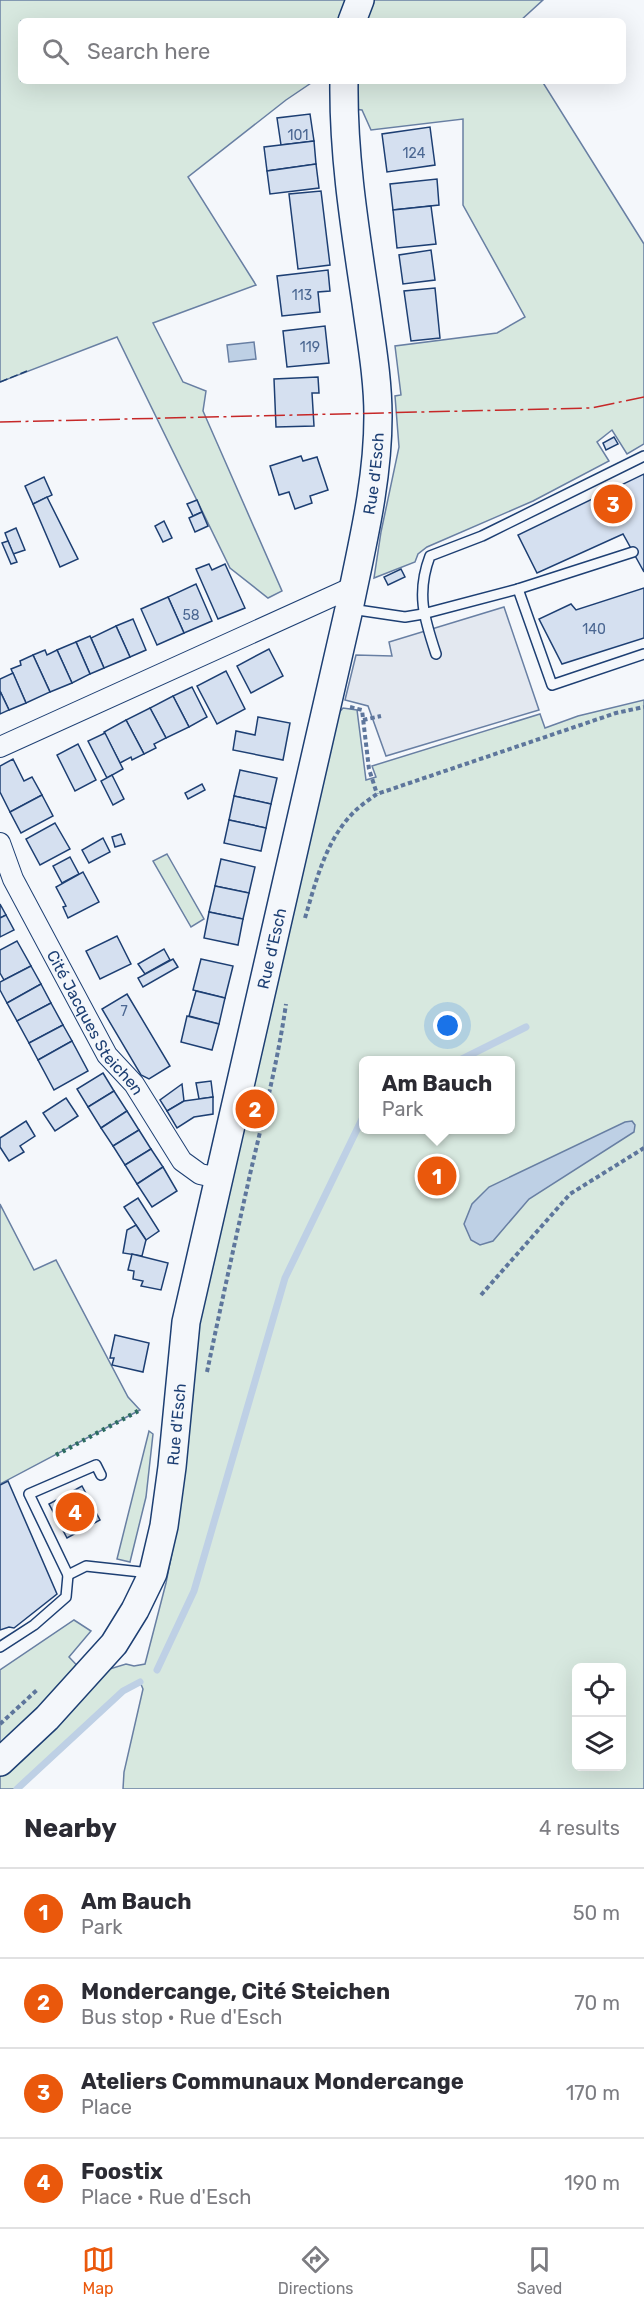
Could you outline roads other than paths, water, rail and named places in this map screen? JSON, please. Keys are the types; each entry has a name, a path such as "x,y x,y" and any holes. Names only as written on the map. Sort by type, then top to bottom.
{"main road":[{"path":"353,18 360,0"},
{"name":"Rue d'Esch","path":"0,1762 47,1718 114,1644 135,1610 153,1573 164,1526 186,1322 351,598 371,506 376,466 378,415 375,368 343,128 344,84"}],"street":[{"path":"0,747 351,598"},
{"name":"Cité Jacques Steichen","path":"0,843 12,879 107,1054 134,1084 183,1161 200,1174 218,1178"}],"lane":[{"path":"436,654 423,614 423,574 430,556 482,536 644,456"},
{"path":"351,598 405,616 423,614 518,589 633,552"},
{"path":"518,589 552,685 644,654"},
{"path":"0,1647 34,1625 66,1597 68,1575 29,1494 96,1465 101,1475"},
{"path":"68,1575 86,1566 153,1573"}],"water":[{"path":"254,342 256,359 229,362 227,345"},
{"path":"632,1121 635,1125 634,1132 529,1199 493,1241 480,1245 471,1240 464,1224 472,1204 489,1187 625,1122"}],"waterway":[{"path":"468,1056 526,1027"},
{"path":"157,1670 194,1591 285,1278 359,1125"},
{"path":"17,1789 123,1691 140,1682"}],"place":[{"name":"Ateliers Communaux Mondercange","path":"613,504"},
{"name":"Mondercange, Cité Steichen","path":"255,1109"},
{"name":"Am Bauch","path":"437,1176"},
{"name":"Foostix","path":"75,1512"}]}
